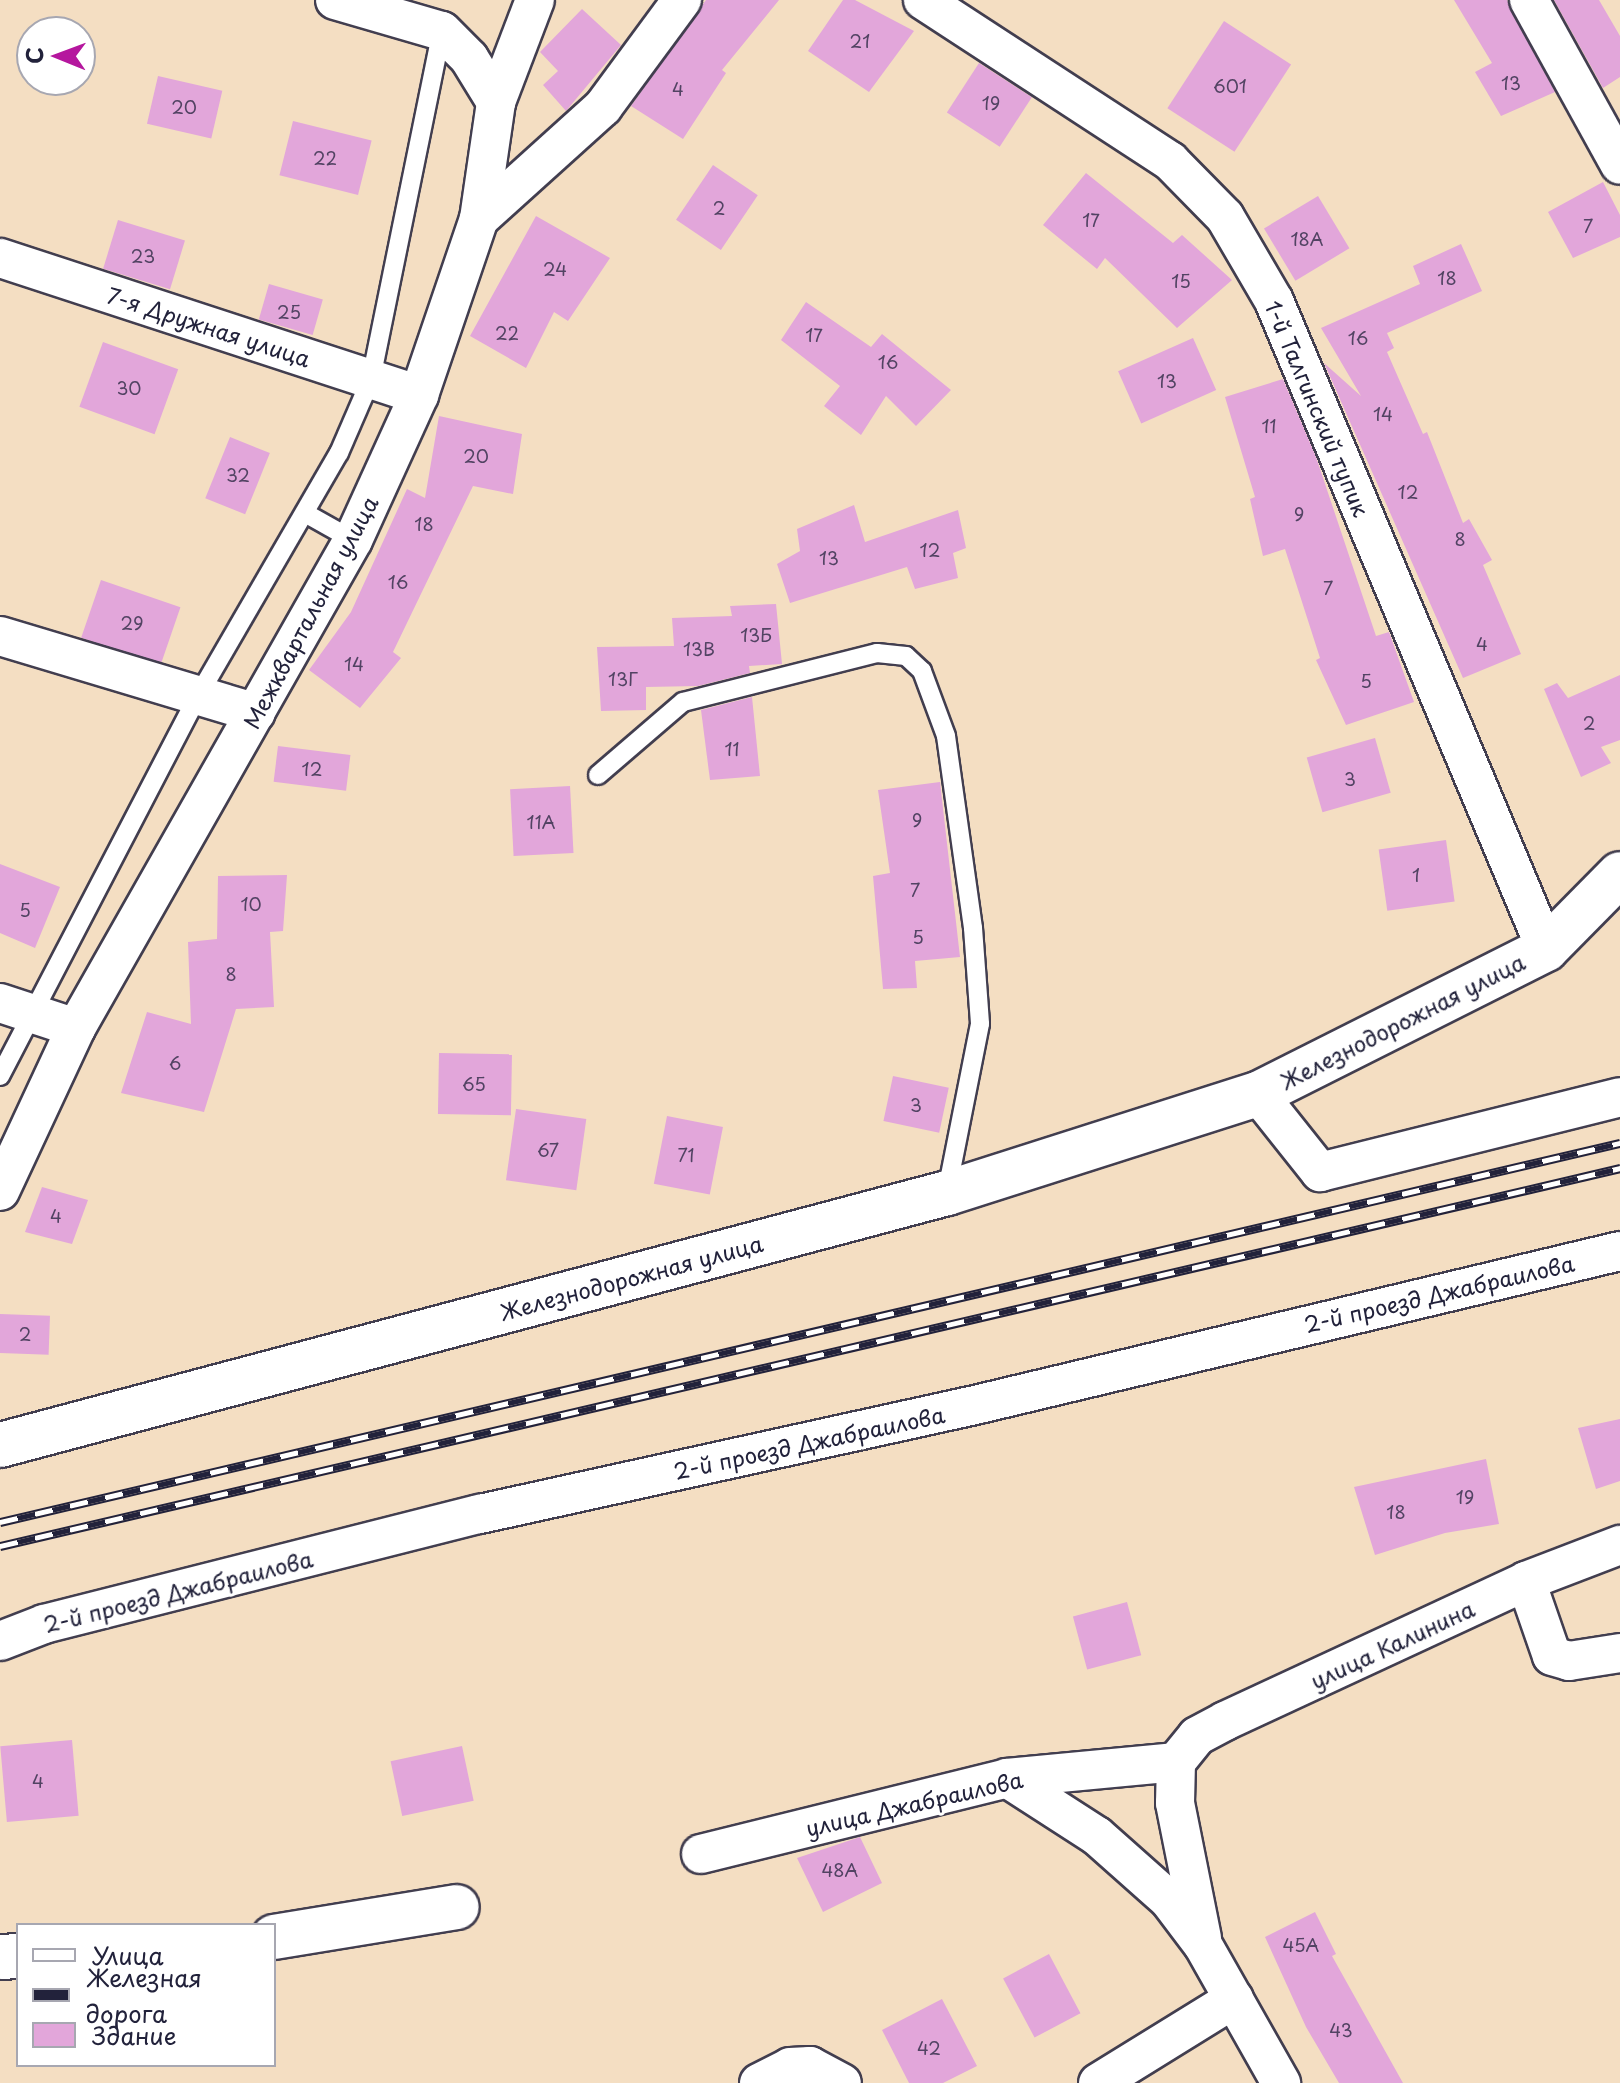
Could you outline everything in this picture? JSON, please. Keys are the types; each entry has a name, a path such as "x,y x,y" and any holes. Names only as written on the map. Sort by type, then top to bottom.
{"street":[{"path":"335,0 442,31 469,58 496,102"},
{"name":"Межквартальная улица","path":"0,1191 76,1028 353,540 419,395 479,219 496,102 535,0"},
{"path":"479,219 603,107 682,0"},
{"name":"1-й Талгинский тупик","path":"923,0 1170,161 1225,217 1274,301 1546,949"},
{"path":"1529,0 1620,165"},
{"name":"7-я Дружная улица","path":"0,258 419,395"},
{"path":"0,636 256,713"},
{"name":"Железнодорожная улица","path":"0,1445 947,1193 1258,1094 1546,949 1620,874"},
{"path":"16,1008 76,1028"},
{"name":"Железнодорожная улица","path":"1258,1094 1320,1172 1620,1097"},
{"name":"2-й проезд Джабраилова","path":"0,1641 44,1624 480,1514 975,1405 1620,1251"},
{"name":"улица Калинина","path":"1176,1762 1197,1736 1225,1721 1526,1581 1620,1545"},
{"path":"1526,1581 1552,1656 1569,1661 1620,1653"},
{"path":"1176,1762 1175,1803 1203,1945"},
{"name":"улица Джабраилова","path":"701,1854 1007,1778 1176,1762"},
{"path":"1007,1778 1131,1862 1203,1945 1281,2083"},
{"path":"276,1937 457,1907"},
{"path":"1098,2083 1234,1999"},
{"path":"759,2083 790,2067 810,2066 842,2083"}],"lane":[{"path":"0,1076 16,1008 305,513 371,379 442,31"},
{"path":"305,513 353,540"},
{"path":"598,775 683,702 877,653 906,656 922,671 946,736 973,928 980,1024 947,1193"}],"building":[{"path":"706,0 779,0 722,70 726,73 683,139 631,106"},
{"path":"843,0 855,0 914,31 869,92 808,51"},
{"path":"1454,0 1507,0 1555,92 1501,116 1475,72 1492,63"},
{"path":"1554,0 1599,0 1620,36 1620,77 1603,88"},
{"path":"582,9 621,45 566,111 543,85 558,71 540,52"},
{"path":"1224,21 1291,65 1234,152 1167,108"},
{"path":"979,63 1032,97 1000,147 947,112"},
{"path":"158,76 222,91 211,139 147,124"},
{"path":"293,121 372,141 358,195 279,175"},
{"path":"713,165 758,195 721,250 676,220"},
{"path":"1086,173 1173,243 1182,235 1232,280 1177,328 1105,258 1097,269 1043,225"},
{"path":"1603,182 1620,215 1620,237 1573,258 1548,212"},
{"path":"1318,196 1349,248 1295,281 1264,228"},
{"path":"536,216 610,258 568,321 554,312 526,368 470,336"},
{"path":"118,220 185,240 170,289 103,269"},
{"path":"1461,244 1482,291 1387,333 1394,348 1387,352 1423,434 1427,432 1463,523 1469,519 1492,560 1483,565 1521,654 1463,678 1324,363 1361,396 1321,328 1420,284 1413,266"},
{"path":"269,284 323,299 313,335 259,320"},
{"path":"806,302 871,347 882,334 951,390 916,426 886,396 861,435 824,406 840,386 781,340"},
{"path":"1193,338 1216,390 1141,423 1118,371"},
{"path":"103,342 178,369 155,434 79,407"},
{"path":"1283,379 1316,457 1376,636 1389,632 1414,702 1346,725 1316,660 1320,658 1285,549 1263,556 1250,499 1255,497 1225,397"},
{"path":"439,416 522,434 513,494 473,486 393,652 401,658 360,708 309,670 351,612 407,489 425,498"},
{"path":"230,437 270,453 245,514 205,498"},
{"path":"854,505 865,542 958,510 966,548 953,553 958,578 915,589 907,567 790,603 777,564 800,551 797,529"},
{"path":"101,580 180,607 161,665 81,638"},
{"path":"776,604 782,664 749,666 750,673 698,686 646,687 646,710 601,711 597,647 674,646 672,618 732,616 730,606"},
{"path":"1620,675 1620,740 1601,747 1611,763 1581,777 1544,689 1557,683 1568,698"},
{"path":"752,697 760,776 710,780 701,710"},
{"path":"1375,738 1391,793 1322,812 1307,758"},
{"path":"278,746 350,755 346,791 274,782"},
{"path":"940,782 960,957 915,961 917,988 883,989 873,876 890,873 878,790"},
{"path":"570,786 574,853 514,856 510,789"},
{"path":"1446,840 1455,901 1387,911 1379,849"},
{"path":"0,864 60,887 35,948 0,933"},
{"path":"287,875 283,931 270,932 274,1007 236,1009 204,1112 121,1093 147,1012 191,1024 188,942 217,939 218,876"},
{"path":"439,1053 512,1054 511,1115 438,1114"},
{"path":"893,1076 949,1088 939,1133 883,1121"},
{"path":"516,1109 586,1119 576,1190 506,1180"},
{"path":"667,1116 723,1127 710,1195 654,1184"},
{"path":"42,1187 88,1200 72,1244 25,1232"},
{"path":"0,1314 50,1316 49,1355 0,1353"},
{"path":"1620,1419 1620,1481 1596,1489 1578,1428"},
{"path":"1486,1459 1499,1524 1445,1533 1375,1555 1354,1487"},
{"path":"1127,1602 1141,1655 1087,1670 1073,1616"},
{"path":"72,1740 79,1816 7,1822 0,1746"},
{"path":"462,1746 474,1801 402,1816 391,1761"},
{"path":"860,1837 882,1883 823,1912 797,1858"},
{"path":"1315,1912 1336,1954 1332,1956 1403,2083 1339,2083 1306,2027 1265,1937"},
{"path":"1049,1954 1080,2013 1035,2038 1003,1978"},
{"path":"942,1999 977,2066 943,2083 909,2083 882,2030"}],"railway":[{"path":"0,1522 1620,1143"},
{"path":"0,1546 1620,1168"}]}
